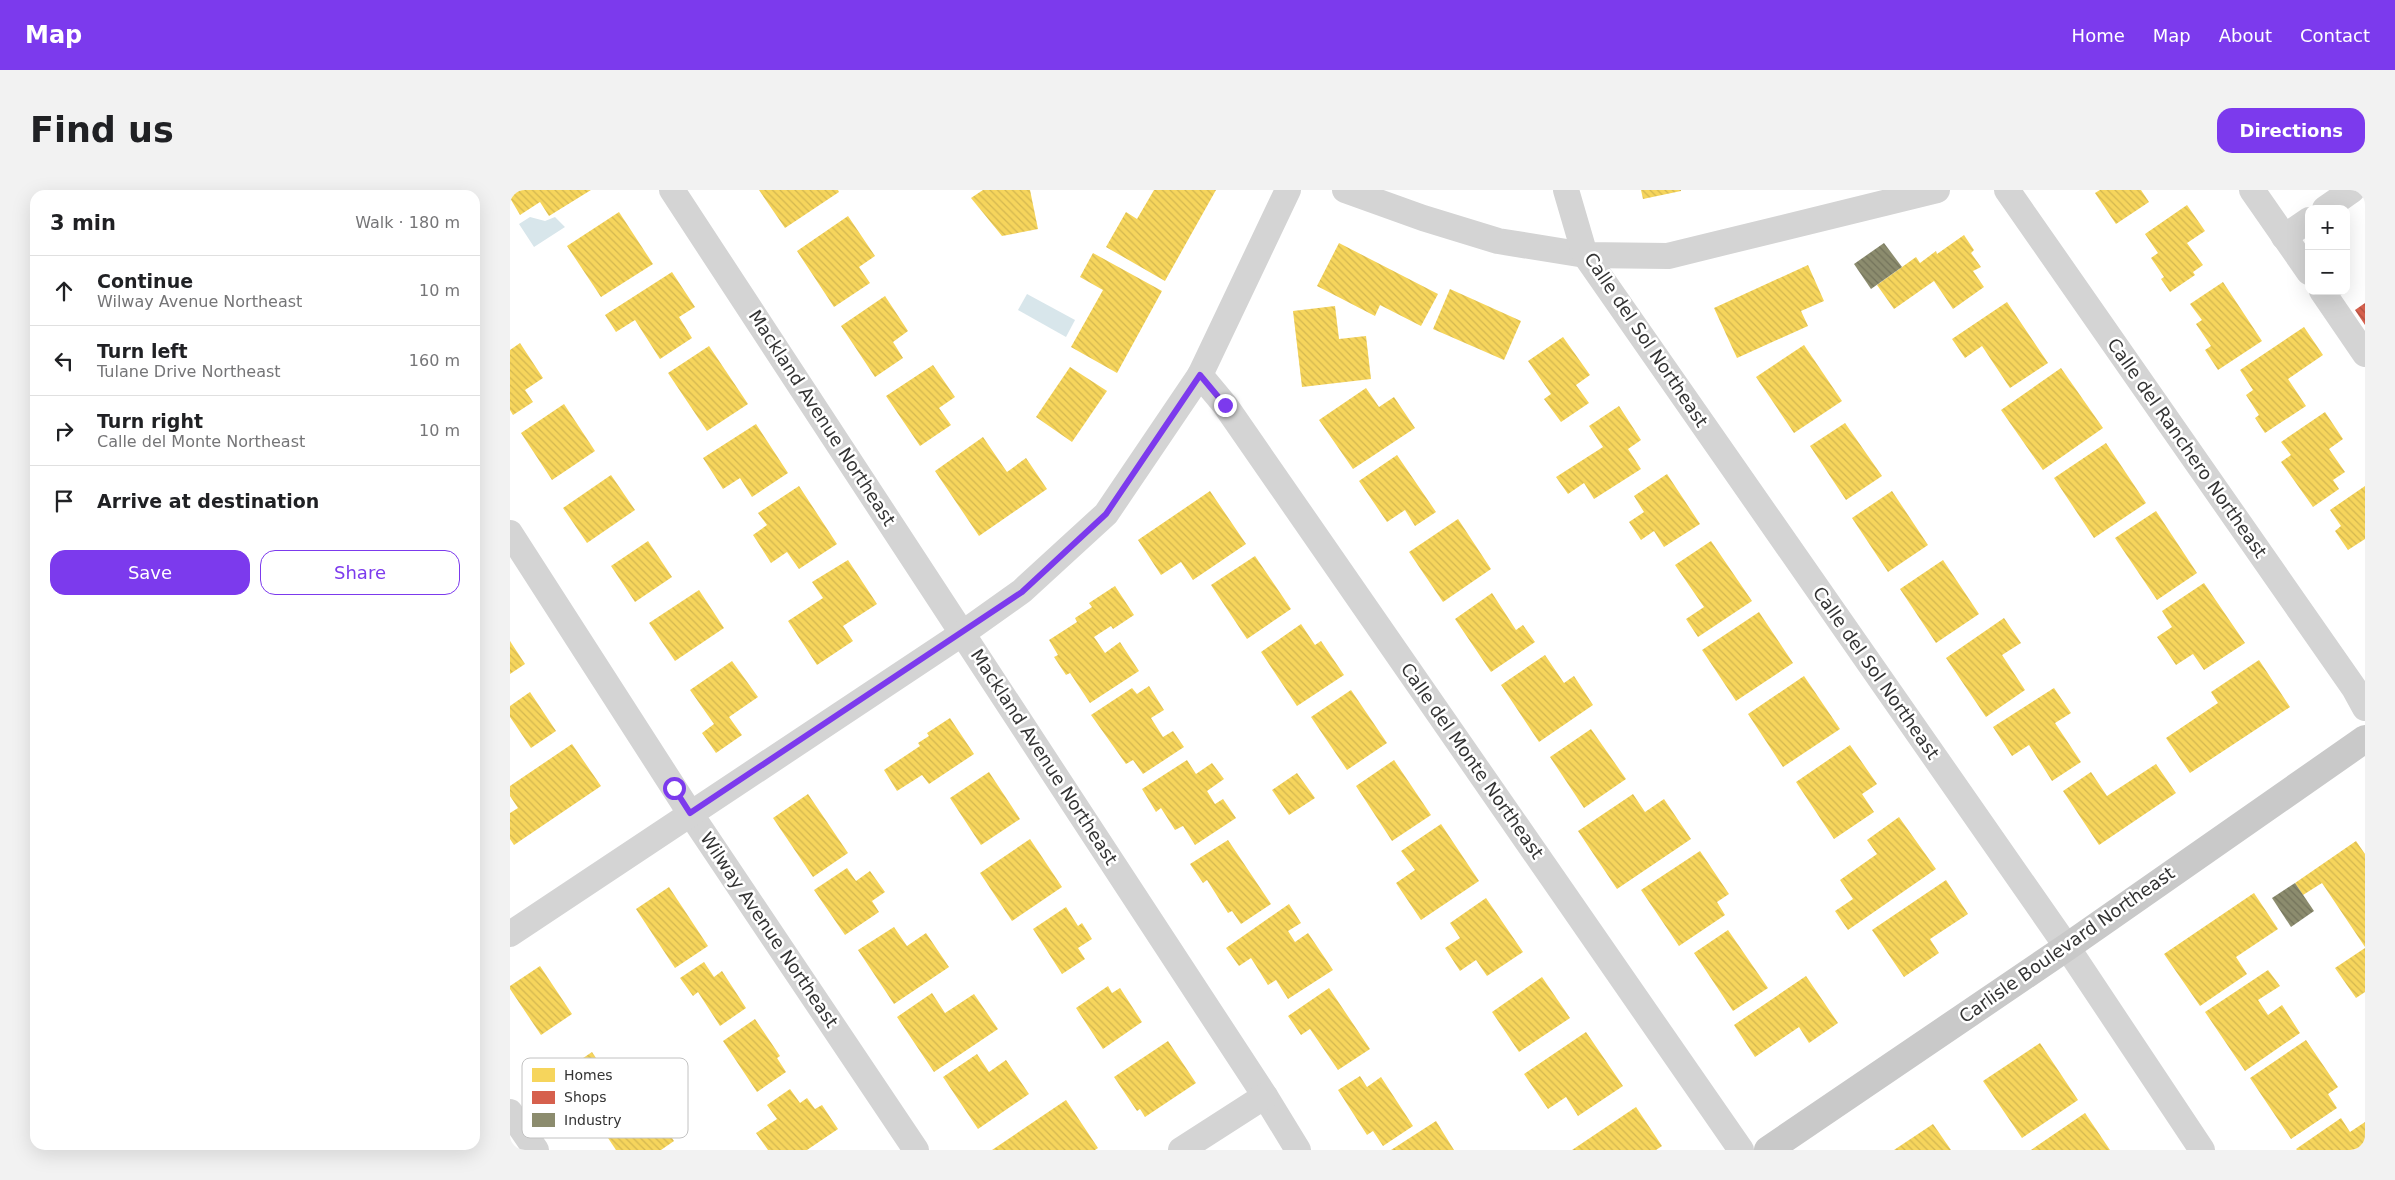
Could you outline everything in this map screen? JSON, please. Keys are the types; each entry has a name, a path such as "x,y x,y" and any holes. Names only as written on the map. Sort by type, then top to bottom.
{"main road":[{"name":"Carlisle Boulevard Northeast","path":"1768,1150 2067,947 2365,738"}],"street":[{"name":"Mackland Avenue Northeast","path":"672,190 1266,1096 1298,1150"},
{"path":"510,934 1022,592 1106,514 1200,375 1288,190"},
{"path":"1345,190 1423,218 1498,241 1585,255 1668,256 1937,190"},
{"name":"Calle del Sol Northeast","path":"1566,190 1585,255 2067,947 2202,1150"},
{"name":"Calle del Ranchero Northeast","path":"2007,190 2354,688 2365,708"},
{"path":"2252,190 2305,266"},
{"path":"2331,205 2352,190"},
{"path":"2284,237 2305,223"},
{"path":"2325,295 2365,354"},
{"name":"Calle del Monte Northeast","path":"1200,375 1225,405 1741,1150"},
{"name":"Wilway Avenue Northeast","path":"511,538 690,813 916,1150"},
{"path":"1181,1150 1266,1096"},
{"path":"510,1112 522,1130"},
{"path":"528,1138 536,1150"}],"shaded area":[{"path":"530,217 545,221 555,217 565,227 534,247 519,224"},
{"path":"1027,294 1075,320 1066,337 1018,310"}],"building: Homes":[{"path":"510,190 591,190 549,216 540,202 520,215 510,198"},
{"path":"759,190 838,190 839,192 785,228"},
{"path":"983,190 1030,190 1038,229 1002,236 971,198"},
{"path":"1154,190 1216,190 1165,281 1106,247 1126,212 1137,219"},
{"path":"1641,190 1681,190 1681,191 1643,199"},
{"path":"2100,190 2141,190 2149,202 2116,224 2095,193"},
{"path":"2187,205 2205,231 2187,243 2203,265 2193,272 2195,275 2170,292 2161,279 2164,277 2151,258 2158,253 2145,234"},
{"path":"619,212 653,264 601,297 567,246"},
{"path":"848,216 875,256 859,267 870,283 834,307 797,251"},
{"path":"1964,235 1974,250 1971,253 1981,267 1973,271 1984,287 1953,309 1934,281 1894,309 1877,285 1916,257 1920,263 1936,251 1937,254"},
{"path":"1339,243 1438,294 1421,326 1380,305 1375,316 1317,286"},
{"path":"1093,253 1162,291 1117,373 1071,347 1103,290 1080,277"},
{"path":"1808,265 1824,301 1801,311 1808,326 1737,358 1714,308"},
{"path":"672,272 695,307 679,317 692,338 660,359 635,320 616,332 605,315"},
{"path":"2223,282 2262,341 2218,370 2205,350 2211,346 2196,324 2202,320 2190,304"},
{"path":"1450,289 1521,321 1504,360 1433,329"},
{"path":"885,296 908,331 893,342 903,358 875,377 841,326"},
{"path":"2007,302 2048,363 2010,388 1982,346 1965,358 1952,339"},
{"path":"1335,306 1339,339 1366,336 1371,379 1302,387 1293,311"},
{"path":"2304,327 2323,355 2288,379 2306,406 2265,433 2255,418 2259,415 2246,395 2253,390 2240,370"},
{"path":"1563,337 1590,375 1576,385 1589,403 1561,422 1544,399 1551,394 1528,361"},
{"path":"520,343 543,378 525,390 533,402 513,415 510,410 510,350"},
{"path":"1804,345 1842,401 1794,433 1756,377"},
{"path":"709,346 748,404 707,431 668,373"},
{"path":"933,365 955,397 939,408 951,425 920,446 886,396"},
{"path":"1070,367 1107,391 1072,442 1036,417"},
{"path":"2061,368 2103,428 2043,470 2001,410"},
{"path":"1366,388 1379,407 1394,397 1415,428 1353,469 1319,420"},
{"path":"564,404 595,451 552,480 521,433"},
{"path":"1619,406 1641,440 1628,449 1641,469 1594,499 1584,483 1568,494 1556,477 1603,447 1589,426"},
{"path":"2325,412 2343,439 2329,449 2345,472 2333,480 2339,489 2313,507 2281,462 2291,455 2281,442"},
{"path":"1845,423 1882,476 1846,500 1810,446"},
{"path":"756,424 788,473 752,497 740,478 723,489 703,458"},
{"path":"983,437 1007,472 1026,458 1047,489 979,536 935,471"},
{"path":"2106,443 2146,503 2094,538 2054,478"},
{"path":"1397,455 1436,512 1415,526 1405,510 1387,522 1359,481"},
{"path":"1667,474 1700,524 1664,547 1654,531 1641,540 1629,522 1644,512 1634,496"},
{"path":"611,475 635,510 587,543 563,508"},
{"path":"799,486 837,544 799,569 787,552 771,563 753,535 767,525 758,513"},
{"path":"2365,486 2365,539 2348,550 2335,531 2341,526 2330,510"},
{"path":"1210,491 1246,544 1193,580 1181,562 1161,575 1138,540"},
{"path":"1892,491 1928,545 1888,572 1852,518"},
{"path":"2156,511 2197,573 2157,600 2115,538"},
{"path":"1458,519 1491,569 1443,602 1409,552"},
{"path":"648,541 672,577 635,602 611,566"},
{"path":"1711,541 1752,601 1698,637 1686,619 1704,607 1675,565"},
{"path":"1255,556 1291,609 1247,639 1211,585"},
{"path":"848,560 877,604 843,626 853,641 817,665 788,621 823,598 812,582"},
{"path":"1943,560 1979,614 1936,643 1900,589"},
{"path":"2204,583 2245,643 2204,670 2193,654 2176,665 2157,637 2172,627 2162,611"},
{"path":"1115,586 1134,615 1113,629 1111,626 1094,637 1105,653 1120,642 1139,671 1090,703 1070,673 1066,675 1054,657 1058,655 1049,640 1077,622 1075,618 1092,607 1089,603"},
{"path":"699,590 724,628 675,661 649,623"},
{"path":"1492,593 1516,630 1523,625 1535,642 1491,672 1455,619"},
{"path":"1759,612 1793,663 1736,701 1702,650"},
{"path":"2004,618 2021,643 2002,655 2025,690 1986,717 1946,658"},
{"path":"1301,624 1315,645 1321,641 1344,675 1297,706 1261,652"},
{"path":"510,641 525,664 510,674"},
{"path":"1545,655 1564,683 1574,676 1593,705 1539,742 1501,685"},
{"path":"2259,660 2290,707 2190,773 2166,738 2218,703 2211,692"},
{"path":"732,661 758,697 729,717 742,735 716,753 702,733 714,724 690,690"},
{"path":"1804,676 1840,729 1783,767 1748,714"},
{"path":"1149,686 1164,710 1151,718 1163,737 1173,731 1184,747 1143,774 1133,760 1126,764 1091,715 1132,688 1137,694"},
{"path":"2054,688 2071,713 2055,723 2081,762 2052,781 2029,745 2012,756 1993,727"},
{"path":"1351,690 1387,743 1347,770 1311,717"},
{"path":"530,692 556,731 531,748 510,717 510,706"},
{"path":"950,718 974,754 929,784 922,775 897,791 884,770 920,746 918,743 929,736 927,733"},
{"path":"1591,729 1626,779 1584,808 1550,757"},
{"path":"572,744 601,786 514,845 510,839 510,813 518,808 510,796 510,786"},
{"path":"1850,745 1877,784 1862,794 1874,812 1834,839 1796,782"},
{"path":"1187,760 1196,774 1212,763 1224,779 1207,791 1215,804 1223,799 1236,818 1195,845 1183,826 1175,830 1161,808 1156,812 1142,789"},
{"path":"1394,760 1431,815 1392,841 1356,786"},
{"path":"2156,764 2176,793 2099,845 2063,791 2091,772 2107,796"},
{"path":"989,772 1020,819 981,845 950,798"},
{"path":"1297,773 1315,798 1289,815 1272,790"},
{"path":"808,794 848,853 813,877 773,818"},
{"path":"1633,794 1645,812 1664,799 1691,839 1617,889 1578,831"},
{"path":"1899,817 1936,869 1848,930 1835,911 1853,899 1840,880 1877,854 1867,840"},
{"path":"1441,824 1479,881 1421,920 1396,883 1415,870 1401,851"},
{"path":"1030,839 1062,887 1012,921 980,873"},
{"path":"1228,840 1271,904 1241,924 1232,911 1228,913 1207,880 1203,883 1190,864"},
{"path":"2356,841 2365,854 2365,947 2322,883 2303,895 2295,883"},
{"path":"1700,851 1729,894 1717,902 1725,915 1679,946 1641,890"},
{"path":"847,868 856,881 870,871 885,892 872,901 879,912 845,935 814,890"},
{"path":"1946,880 1968,914 1930,939 1939,953 1904,977 1872,930"},
{"path":"669,887 708,946 675,968 636,909"},
{"path":"2254,893 2278,929 2236,957 2247,974 2200,1006 2164,954"},
{"path":"1486,898 1523,952 1487,976 1476,960 1460,971 1445,948 1460,938 1450,923"},
{"path":"1289,904 1301,923 1288,931 1295,942 1308,933 1333,970 1288,999 1276,980 1268,985 1251,958 1239,966 1226,948"},
{"path":"1066,907 1078,926 1082,923 1092,939 1078,948 1085,959 1062,974 1033,929"},
{"path":"894,927 907,946 926,933 949,967 894,1004 858,950"},
{"path":"1728,930 1768,988 1733,1011 1694,953"},
{"path":"2365,948 2365,992 2356,998 2335,968"},
{"path":"704,962 714,977 722,971 746,1008 720,1026 698,992 693,996 680,978"},
{"path":"540,966 572,1014 541,1035 510,989 510,986"},
{"path":"2268,970 2280,986 2258,1000 2268,1015 2282,1005 2300,1033 2245,1071 2205,1012"},
{"path":"1806,976 1838,1023 1809,1043 1799,1027 1755,1057 1734,1025"},
{"path":"1542,977 1570,1018 1519,1052 1492,1012"},
{"path":"1108,986 1112,993 1120,988 1142,1022 1103,1049 1076,1008"},
{"path":"1329,988 1370,1049 1338,1070 1310,1029 1301,1035 1288,1016"},
{"path":"932,993 945,1013 974,994 998,1029 934,1072 897,1017"},
{"path":"755,1019 780,1056 777,1058 786,1072 757,1092 723,1041"},
{"path":"1586,1032 1623,1086 1578,1116 1566,1097 1548,1109 1524,1074"},
{"path":"2306,1040 2338,1087 2328,1094 2337,1108 2291,1139 2250,1078"},
{"path":"1168,1041 1196,1083 1145,1117 1140,1109 1137,1111 1114,1077"},
{"path":"2040,1043 2078,1100 2022,1138 1983,1081"},
{"path":"592,1052 596,1058 583,1058"},
{"path":"977,1054 989,1072 1006,1060 1029,1094 978,1129 943,1077"},
{"path":"1360,1076 1367,1087 1381,1077 1413,1126 1383,1146 1373,1131 1367,1135 1338,1090"},
{"path":"790,1089 800,1103 807,1098 815,1109 822,1105 838,1129 807,1150 768,1150 756,1133 777,1119 767,1105"},
{"path":"1066,1100 1098,1148 1095,1150 992,1150"},
{"path":"1636,1107 1662,1146 1656,1150 1572,1150"},
{"path":"2085,1113 2110,1150 2031,1150"},
{"path":"2341,1118 2350,1132 2365,1122 2365,1150 2296,1149"},
{"path":"1436,1121 1454,1150 1391,1150"},
{"path":"1933,1124 1951,1150 1894,1150"},
{"path":"608,1138 672,1138 674,1141 661,1150 616,1150"}],"building: Shops":[{"path":"2365,303 2365,325 2355,310"}],"building: Industry":[{"path":"1884,243 1902,267 1871,289 1854,264"},
{"path":"2295,883 2314,911 2291,927 2272,898"}],"route":[{"path":"674,788 690,813 1022,592 1106,514 1143,462 1200,375 1225,405"}]}
